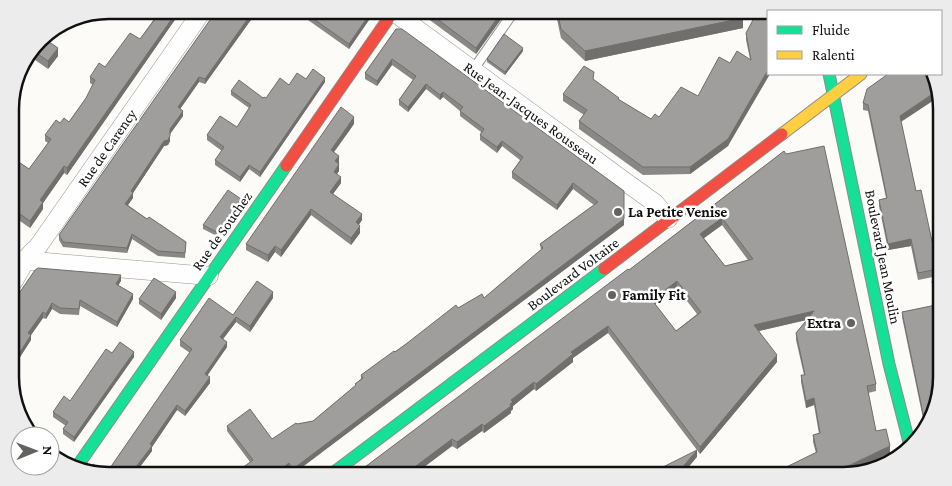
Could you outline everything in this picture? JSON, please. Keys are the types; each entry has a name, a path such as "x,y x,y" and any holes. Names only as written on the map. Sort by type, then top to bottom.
{"street":[{"name":"Rue de Carency","path":"19,258 37,248 197,19"},
{"name":"Rue de Souchez","path":"80,462 386,19"},
{"name":"Rue Jean-Jacques Rousseau","path":"403,19 655,203 668,219"},
{"name":"Boulevard Jean Moulin","path":"829,75 889,364 908,440"},
{"name":"Boulevard Voltaire","path":"341,467 861,75"},
{"path":"19,259 209,276"}],"lane":[{"path":"473,70 509,19"}],"building":[{"path":"155,19 172,19 67,168 64,166 40,200 43,202 30,221 19,213 19,162 29,169 51,139 45,135 56,120 60,123 64,118 69,122 86,98 95,80 90,77 99,63 105,67 130,33 140,39"},
{"path":"211,19 248,19 205,79 199,77 178,107 183,111 170,129 168,140 164,141 131,191 133,193 125,204 147,219 149,217 186,242 185,253 158,251 132,234 127,248 63,242 59,235"},
{"path":"314,19 366,19 349,44"},
{"path":"437,19 497,19 476,48"},
{"path":"559,19 738,19 585,51 561,29"},
{"path":"753,19 767,19 767,72 728,139 690,167 643,167 579,121 587,110 563,94 584,66 594,72 593,79 618,99 651,119 655,114 659,117 681,87 698,96 719,57 730,63 737,51 751,60 746,33"},
{"path":"396,29 402,29 624,191 624,219 296,467 292,467 289,463 284,467 243,467 253,460 227,426 250,409 272,439 296,423 313,421 356,385 363,378 361,375 406,344 456,305 458,308 482,294 484,298 543,248 540,244 598,202 573,183 557,205 512,172 523,157 502,141 497,147 480,135 484,129 460,111 463,107 443,92 440,95 426,84 408,107 399,100 416,76 392,59 377,81 365,73"},
{"path":"504,34 523,48 505,72 487,59"},
{"path":"49,41 58,48 48,61 37,54"},
{"path":"313,69 325,78 260,172 249,165 240,177 215,160 224,147 207,135 220,116 237,127 251,105 231,91 239,80 263,98 266,98 280,78 289,85 297,73 306,79"},
{"path":"887,75 926,75 932,95 900,116 916,191 921,190 933,246 933,270 918,273 911,239 888,244 879,200 887,198 868,105 863,103 867,89"},
{"path":"341,107 354,117 331,150 339,156 335,161 339,164 334,172 341,177 330,192 362,214 356,222 360,226 351,238 311,209 281,250 275,246 268,255 246,244"},
{"path":"824,146 876,384 867,386 876,431 886,429 890,446 846,467 786,467 817,452 813,435 820,433 814,398 806,401 801,375 805,375 796,333 814,311 754,325 777,355 700,447 608,326 571,352 573,354 536,384 534,382 511,400 513,402 510,404 511,406 484,426 482,424 457,442 452,439 415,467 365,467 629,270 784,151 786,154","holes":["722,218 753,259 725,266 700,234","677,281 701,312 676,331 652,300"]},
{"path":"228,190 241,199 217,232 203,225"},
{"path":"38,268 121,275 116,284 133,294 117,322 80,300 79,309 60,308 52,303 46,314 43,312 28,333 31,335 19,354 19,293"},
{"path":"154,278 176,292 161,314 139,299"},
{"path":"257,281 273,292 250,326 236,317 220,337 227,342 205,374 210,377 185,411 177,405 150,444 152,446 136,467 111,467 192,349 180,340 209,298 233,315"},
{"path":"933,306 933,383 932,395 924,417 902,312"},
{"path":"120,342 134,352 74,437 63,429 68,422 53,412 64,396 70,401 106,349 112,353"},
{"path":"697,450 683,467 663,467"}],"traffic: fast":[{"path":"829,75 889,364 908,440"},
{"path":"80,462 286,166"},
{"path":"341,467 604,269"}],"traffic: slow":[{"path":"782,134 860,75"}],"traffic: jam":[{"path":"286,166 388,19"},
{"path":"604,269 782,134"}],"place":[{"name":"La Petite Venise","path":"618,212"},
{"name":"Family Fit","path":"612,295"},
{"name":"Extra","path":"851,323"}]}
